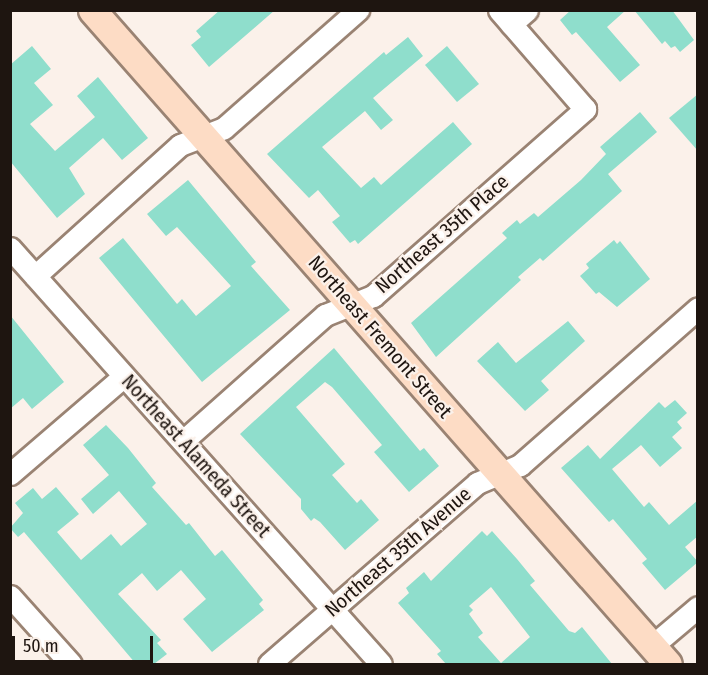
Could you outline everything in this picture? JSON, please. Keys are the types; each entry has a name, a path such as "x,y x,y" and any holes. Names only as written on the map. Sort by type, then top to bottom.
{"main road":[{"name":"Northeast Fremont Street","path":"92,10 660,656"}],"street":[{"path":"35,276 180,146 224,128 358,10"},
{"name":"Northeast 35th Place","path":"183,441 325,315 373,296 585,109 512,15"},
{"name":"Northeast Alameda Street","path":"10,248 381,664"},
{"name":"Northeast 35th Avenue","path":"269,664 477,483 520,465 698,308"},
{"path":"10,474 124,376"},
{"path":"10,596 71,664"},
{"path":"660,656 698,607"}],"building":[{"path":"220,10 275,10 209,67 191,45 201,37 196,31"},
{"path":"571,10 626,10 607,27 640,65 620,82 576,32 572,35 560,20"},
{"path":"634,10 672,10 694,40 680,52 675,46 671,48 665,41 662,44"},
{"path":"408,37 423,56 373,98 393,120 381,130 365,111 322,147 361,188 374,177 381,185 453,122 472,144 358,244 355,240 350,243 332,222 340,216 318,190 309,198 267,154 384,52 386,55"},
{"path":"32,46 51,69 34,83 53,105 30,124 55,151 95,117 77,96 98,77 148,138 122,160 103,138 69,168 85,194 57,218 10,161 10,65"},
{"path":"447,46 479,84 457,102 425,65"},
{"path":"698,94 698,151 669,118"},
{"path":"640,112 657,132 608,174 622,191 543,261 540,258 518,277 521,280 436,357 411,323 507,238 502,233 517,220 520,224 534,213 538,217 581,180 606,154 600,147"},
{"path":"188,180 256,262 251,266 290,310 202,382 99,258 123,238 177,304 182,299 196,316 231,286 177,227 166,236 147,214"},
{"path":"614,240 617,244 620,241 650,279 617,307 599,292 596,294 580,276 589,268 586,264"},
{"path":"10,315 64,382 32,409 23,398 10,409"},
{"path":"568,321 585,341 541,381 549,390 525,411 477,361 498,342 516,363"},
{"path":"334,348 420,451 424,448 439,466 409,492 374,452 382,445 332,387 325,382 296,407 345,464 332,475 357,503 361,499 379,520 345,550 320,522 314,518 311,521 301,509 301,499 240,434"},
{"path":"675,400 687,413 677,422 682,428 672,437 682,448 660,467 641,445 612,469 644,507 649,502 669,525 698,500 698,536 685,547 698,562 665,590 642,563 647,559 613,519 609,522 561,468 588,445 600,459 659,402 665,408"},
{"path":"106,425 156,483 152,487 186,525 189,523 215,556 222,550 263,600 259,604 264,610 212,652 183,619 206,599 181,570 157,591 142,573 118,594 161,640 157,643 167,654 154,664 136,664 24,532 18,537 10,528 23,513 15,503 33,488 42,499 56,487 79,514 57,532 81,560 111,534 121,546 147,524 119,491 93,514 81,499 109,475 83,445"},
{"path":"482,531 487,536 492,531 535,581 530,585 569,631 575,633 582,627 612,664 446,664 437,654 441,651 398,603 409,593 406,588 424,572 431,581","holes":["491,587 530,637 501,663 478,637 483,633 469,614 473,610 469,606"]}]}
